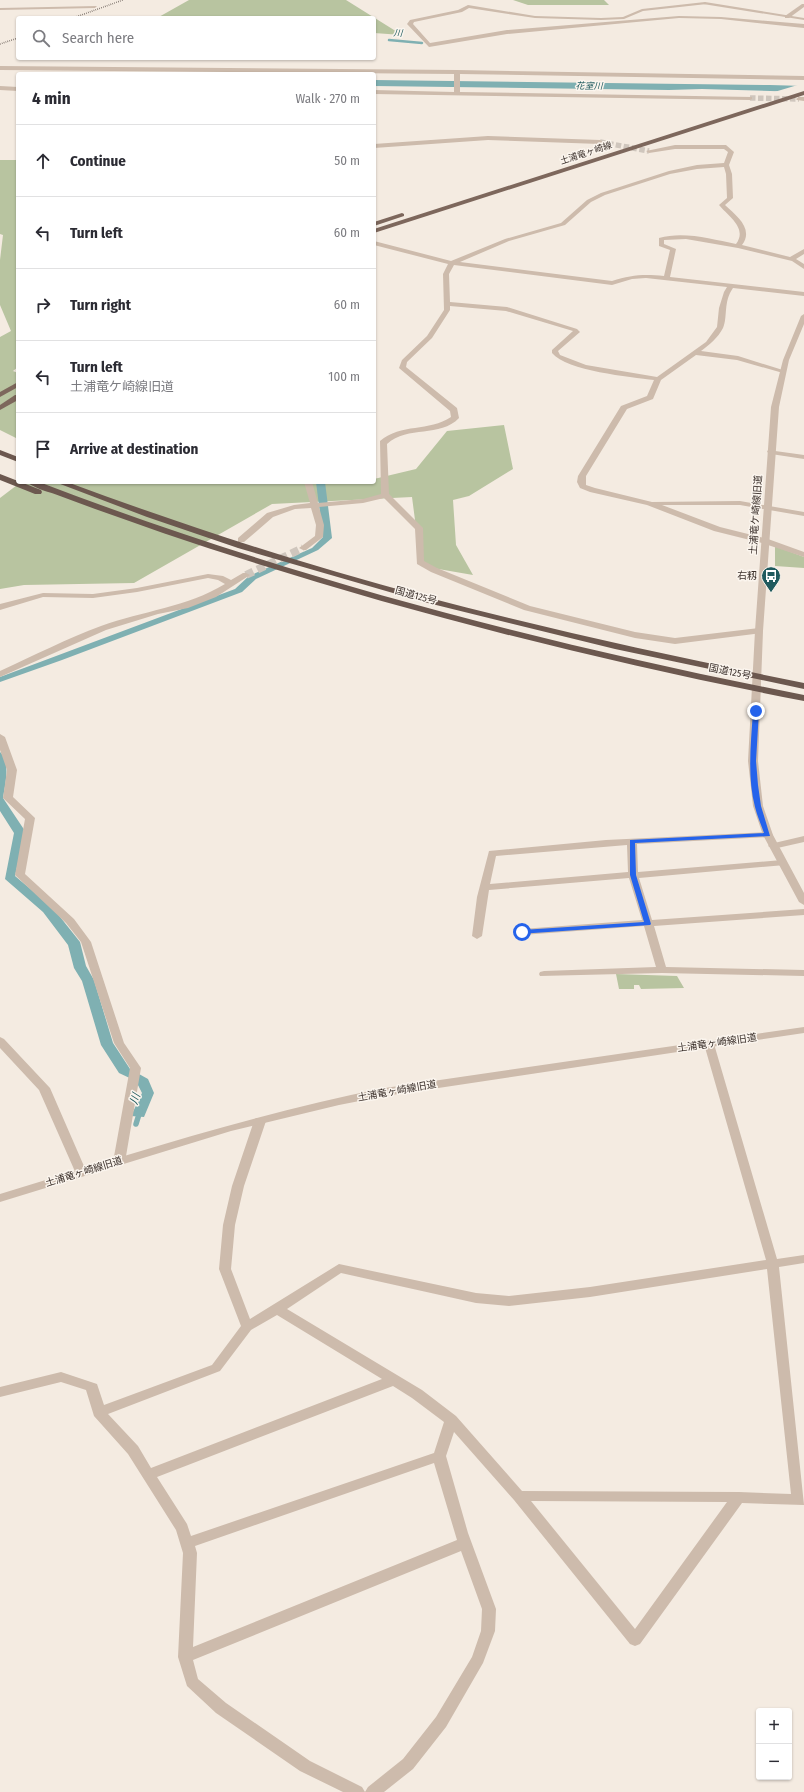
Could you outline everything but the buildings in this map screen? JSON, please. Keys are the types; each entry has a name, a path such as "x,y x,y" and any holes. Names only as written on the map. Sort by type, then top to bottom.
{"highway":[{"path":"0,452 16,459"},
{"path":"0,458 16,465"},
{"path":"0,469 16,476"},
{"path":"0,477 16,483"},
{"path":"19,484 169,540 228,559 331,583"},
{"name":"国道125号","path":"36,484 186,539 331,583 476,624 600,656 804,698"},
{"name":"国道125号","path":"66,484 238,546 412,597 608,646 804,686"},
{"path":"81,484 338,576"}],"main road":[{"name":"土浦竜ヶ崎線","path":"376,223 804,88"},
{"name":"土浦竜ヶ崎線","path":"376,231 804,93"},
{"path":"0,395 16,385"},
{"path":"0,408 16,398"}],"street":[{"path":"467,0 468,6"},
{"path":"687,0 804,19"},
{"path":"705,3 642,10 624,18 601,19 535,17 468,6 460,11 412,21 410,24 429,45 507,32 679,17 721,18 804,26"},
{"path":"787,16 804,5"},
{"path":"0,9 95,7"},
{"path":"0,68 151,72 457,72 804,78"},
{"path":"457,72 457,92"},
{"path":"0,88 16,89"},
{"path":"376,92 457,92 750,98"},
{"path":"376,146 488,138 600,142"},
{"path":"649,151 675,147 726,147 731,152 726,165 729,174 730,198 722,204 743,227 746,234 744,240 738,246"},
{"path":"384,495 383,444 390,436 398,432 443,426 455,418 454,410 402,368 404,360 430,337 447,310 446,274 452,263 507,240 563,224 589,201 603,194 669,173 697,167 726,165"},
{"path":"667,277 673,249 660,245 661,239 670,236 686,237 738,246 791,259 804,266"},
{"path":"376,244 452,263 612,284 631,277 667,277 804,294"},
{"path":"791,259 804,251"},
{"path":"732,285 727,292 722,308 720,327 708,343 697,353 658,379 650,397 624,408 582,476 581,482 583,486 593,490 649,503 717,529 765,541 804,555"},
{"path":"447,304 507,309 575,330 577,332 555,350 555,353 558,356 584,367 658,379"},
{"name":"土浦竜ケ崎線旧道","path":"804,316 783,371 775,407 759,631 753,761 758,806 768,835 804,902"},
{"path":"697,353 738,358 783,371"},
{"path":"771,452 804,457"},
{"path":"303,548 319,537 320,525 309,484"},
{"path":"241,540 270,515 294,508 363,501 384,495"},
{"path":"384,495 419,528 420,562 434,570 526,608 635,635 675,641 759,631"},
{"path":"649,503 740,503 804,514"},
{"path":"0,674 104,628 156,612 172,610 185,606 232,584 246,575"},
{"path":"0,607 42,595 93,596 137,590 208,576 220,578 232,584"},
{"path":"0,737 12,770 8,798 30,818 20,875 70,921 86,942 119,1043 136,1068 119,1162"},
{"path":"477,936 484,887 492,853 632,842 768,835"},
{"path":"774,846 804,839"},
{"path":"632,842 633,875 662,970"},
{"path":"484,887 782,863"},
{"path":"522,932 804,912"},
{"path":"544,974 662,970 804,973"},
{"name":"土浦竜ヶ崎線旧道","path":"0,1198 229,1128 339,1101 385,1092 804,1030"},
{"path":"0,1041 44,1088 81,1173"},
{"path":"519,1496 739,1496 801,1500 773,1264 709,1044"},
{"path":"247,1327 225,1269 229,1225 238,1186 260,1121"},
{"path":"99,1412 216,1368 247,1327 339,1268 476,1298 509,1301 575,1294 804,1259"},
{"path":"276,1309 417,1394 451,1420 519,1496 635,1640 739,1496"},
{"path":"0,1392 61,1377 92,1387 99,1412 133,1450 182,1528 190,1553 185,1657 192,1682 221,1708 305,1766 357,1792"},
{"path":"148,1475 394,1380"},
{"path":"373,1792 408,1764 441,1722 478,1659 488,1631 489,1609 465,1543 439,1456 451,1420"},
{"path":"187,1543 439,1456"},
{"path":"185,1657 465,1543"}],"green space":[{"path":"189,0 346,0 372,16 161,16"},
{"path":"513,0 604,0 609,5 528,5"},
{"path":"376,19 402,35 376,33"},
{"path":"0,160 16,160 16,369 13,371 16,372 16,438 0,430 0,337 11,331 0,305 0,260 3,235 0,234"},
{"path":"504,425 513,469 469,496 453,500 456,545 473,575 421,566 412,497 272,504 134,583 24,585 0,589 0,498 18,484 376,484 376,479 416,469 447,431"},
{"path":"775,546 804,557 804,568 775,566"},
{"path":"616,974 677,976 684,988 641,989 639,985 634,985 634,989 619,989"}],"water":[{"name":"花室川","path":"376,80 804,86 804,92 702,89 669,90 376,86"},
{"path":"316,484 325,484 332,538 318,550 256,579 242,592 0,682 0,677 235,589 249,576 312,548 323,537"},
{"path":"0,752 5,761 6,767 6,781 3,798 25,831 15,876 53,908 80,942 86,966 94,980 113,1043 130,1069 148,1079 154,1093 144,1117 131,1116 142,1093 136,1081 119,1073 101,1045 82,981 74,968 68,945 43,912 5,879 14,833 0,811"}],"pier":[{"path":"804,84 804,94 771,93"}],"waterway":[{"name":"川","path":"389,40 422,43"},
{"name":"川","path":"136,1124 140,1111"}],"tunnel":[{"path":"750,98 799,99"},
{"path":"600,142 649,151"},
{"path":"246,575 303,548"}],"railway":[{"path":"79,16 123,0"},
{"path":"0,44 16,39"}],"place":[{"name":"右籾","path":"771,593"}],"route":[{"path":"522,932 648,924 633,875 632,842 768,835 758,806 755,785 753,761 756,711"}]}
